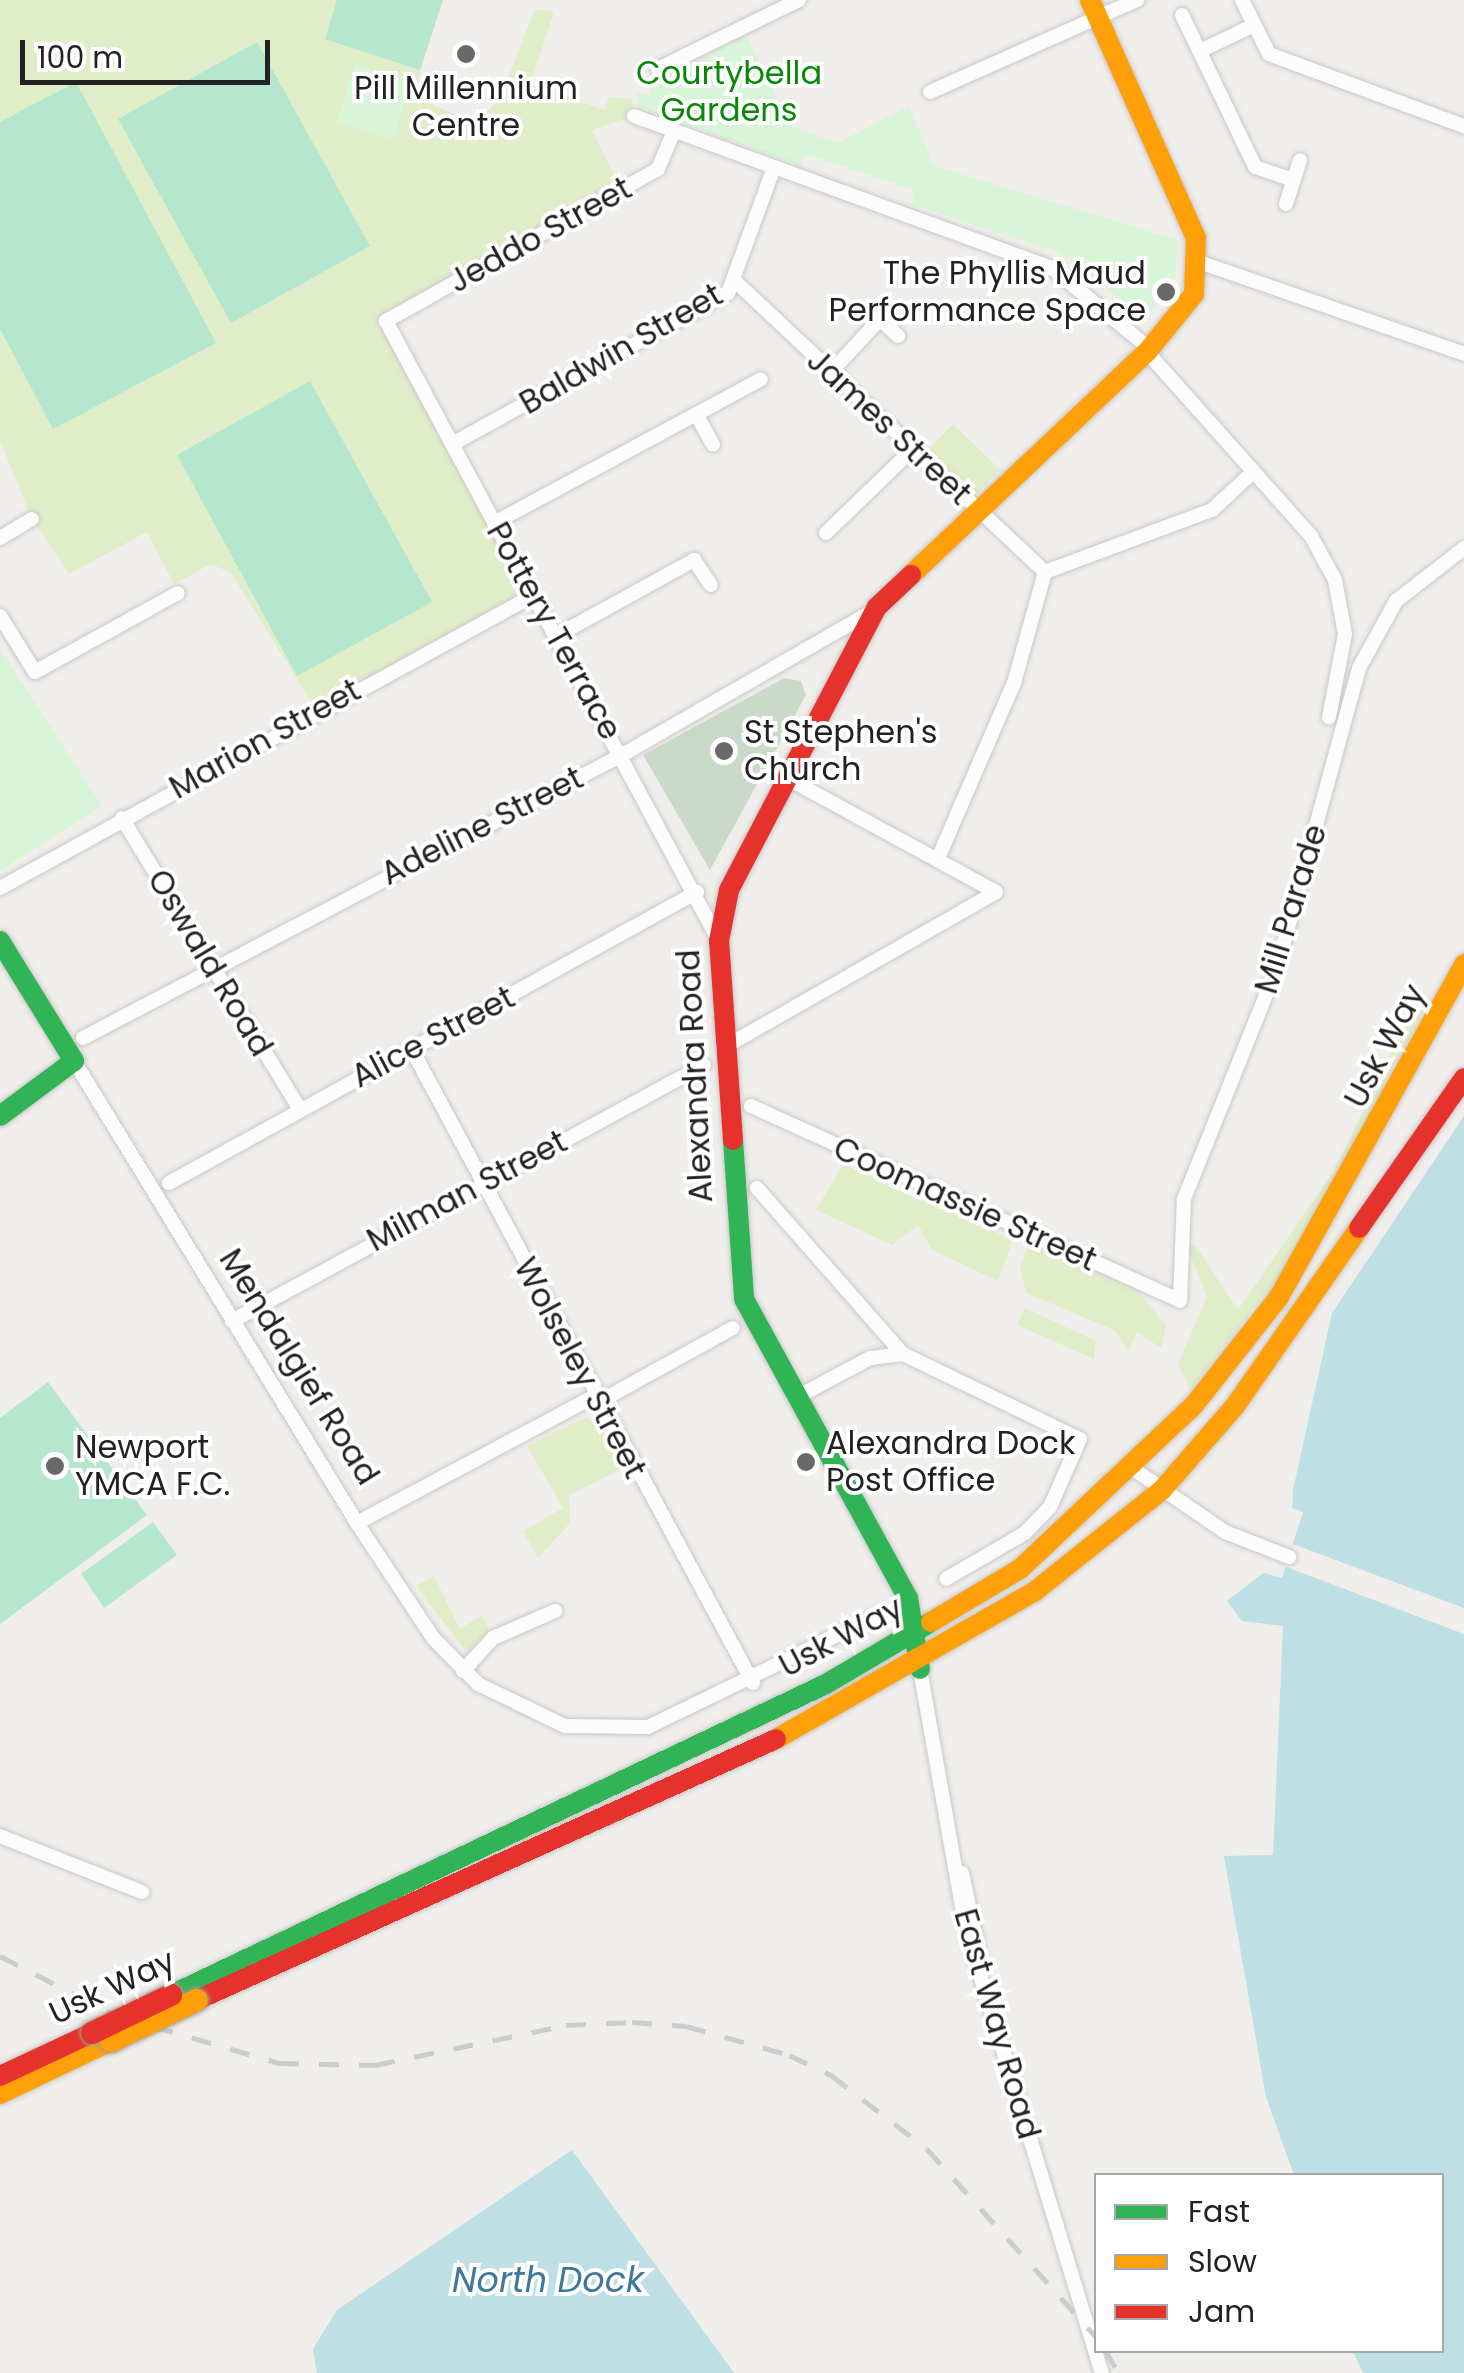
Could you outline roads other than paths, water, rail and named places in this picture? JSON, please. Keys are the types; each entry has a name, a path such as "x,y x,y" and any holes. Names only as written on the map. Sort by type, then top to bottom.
{"main road":[{"path":"1094,9 1199,262"},
{"name":"Alexandra Road","path":"920,1669 918,1634 908,1598 744,1299 722,1049 719,941 729,890 877,607 1148,351 1194,294 1199,262"},
{"name":"Mendalgief Road","path":"0,940 74,1061"},
{"name":"Usk Way","path":"0,2094 171,1995 918,1634 1020,1569 1132,1468 1279,1297 1464,964"},
{"path":"0,1116 74,1061"},
{"name":"Usk Way","path":"0,2076 198,2000 920,1669 1162,1490 1306,1317 1464,1078"}],"street":[{"path":"658,68 799,0"},
{"path":"930,92 1094,9 1137,0"},
{"path":"1242,0 1269,54 1464,126"},
{"path":"1182,15 1256,167 1293,180"},
{"path":"1200,51 1254,25"},
{"path":"634,116 1052,268 1148,351 1311,536 1344,606 1329,717"},
{"name":"Jeddo Street","path":"386,321 658,169 674,131"},
{"path":"1286,204 1300,160"},
{"name":"Baldwin Street","path":"452,444 728,294 774,167"},
{"path":"1199,262 1464,354"},
{"name":"James Street","path":"735,281 911,451 1045,572"},
{"path":"830,373 880,319 898,336"},
{"name":"Pottery Terrace","path":"386,321 697,892 719,941"},
{"path":"494,524 761,379"},
{"path":"696,414 712,445"},
{"path":"826,534 911,451"},
{"path":"939,856 1014,683 1045,572 1212,510 1253,472"},
{"path":"0,538 32,519"},
{"name":"Mill Parade","path":"1180,1301 1184,1199 1277,968 1359,668 1396,601 1464,548"},
{"path":"556,636 694,560 711,585"},
{"path":"0,616 36,672 178,594"},
{"name":"Marion Street","path":"0,888 534,595"},
{"name":"Adeline Street","path":"84,1038 209,964 622,755 877,607"},
{"path":"722,1049 996,892 939,856 785,777"},
{"name":"Oswald Road","path":"122,818 298,1108"},
{"name":"Alice Street","path":"170,1183 298,1108 412,1050 697,892"},
{"name":"Wolseley Street","path":"412,1050 595,1400 753,1683"},
{"name":"Mendalgief Road","path":"74,1061 358,1523 463,1671 538,1717 622,1730 753,1683"},
{"name":"Milman Street","path":"232,1321 704,1065"},
{"name":"Coomassie Street","path":"751,1106 1180,1301"},
{"path":"756,1188 903,1354 1080,1439 1050,1507 946,1579"},
{"path":"358,1523 733,1328"},
{"path":"799,1396 870,1358 903,1354"},
{"path":"1132,1468 1225,1532 1289,1557"},
{"path":"463,1671 494,1638 556,1611"},
{"path":"753,1683 877,1616"},
{"name":"East Way Road","path":"920,1669 979,1958 1094,2346"},
{"path":"0,1836 142,1892"}],"water":[{"path":"1464,1116 1464,2373 1363,2373 1354,2353 1444,2353 1444,2173 1293,2173 1266,2097 1224,1856 1273,1855 1283,1626 1242,1621 1227,1601 1263,1573 1282,1578 1303,1512 1292,1508 1293,1490 1332,1313"},
{"name":"North Dock","path":"572,2150 734,2373 317,2373 313,2349 337,2310"}],"railway":[{"path":"0,1956 115,2015 279,2063 375,2065 566,2025 632,2022 686,2026 789,2055 831,2075 927,2149 1094,2335"},
{"path":"1107,2353 1119,2373"}],"place":[{"name":"Pill Millennium Centre","path":"466,54"},
{"name":"The Phyllis Maud Performance Space","path":"1166,292"},
{"name":"St Stephen's Church","path":"724,751"},
{"name":"Alexandra Dock Post Office","path":"806,1462"},
{"name":"Newport YMCA F.C.","path":"55,1466"}],"park label":[{"name":"Courtybella Gardens","path":"729,92"}]}
